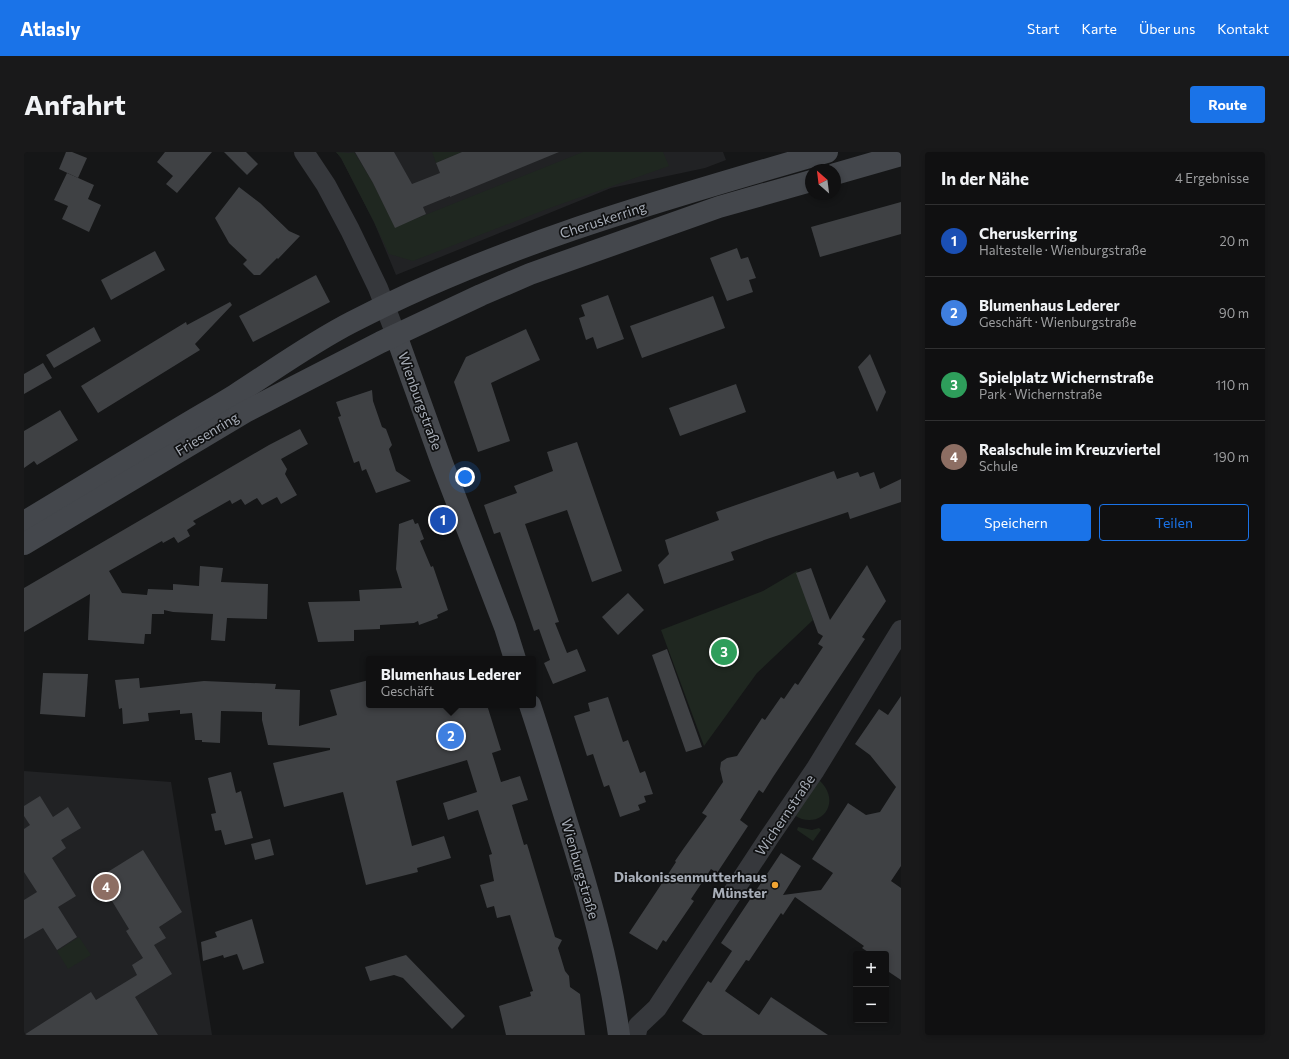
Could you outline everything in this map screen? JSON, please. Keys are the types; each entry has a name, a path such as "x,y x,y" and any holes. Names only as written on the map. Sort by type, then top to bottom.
{"main road":[{"name":"Cheruskerring","path":"385,306 489,259 566,231 670,198 827,152"},
{"path":"841,172 901,155"},
{"name":"Cheruskerring","path":"396,335 530,274 719,207 805,183"},
{"name":"Friesenring","path":"24,522 233,396 317,341 385,306"},
{"name":"Friesenring","path":"24,544 245,412 396,335"},
{"name":"Wienburgstraße","path":"396,335 442,463 505,627 514,656"},
{"name":"Wienburgstraße","path":"531,708 582,872 601,940 614,999 619,1035"}],"street":[{"name":"Wienburgstraße","path":"304,152 326,185 350,230 378,288 396,335"},
{"name":"Wichernstraße","path":"636,1035 638,1026 657,1008 815,770 901,630"}],"shaded area":[{"path":"336,152 723,152 726,160 705,168 611,188 396,275 374,222 341,158"},
{"path":"336,152 354,152 373,183 395,227 583,152 663,152 669,166 547,209 413,261 389,254 341,158"},
{"path":"432,152 462,152 436,163"},
{"path":"797,571 813,620 757,673 704,746 661,630 763,591"},
{"path":"24,771 171,782 212,1035 24,1035"},
{"path":"819,780 826,789 829,798 829,806 825,812 812,820 803,819 794,815"},
{"path":"798,827 812,830 819,828 821,830 813,841 797,830"},
{"path":"79,937 91,955 68,969 57,951"}],"building":[{"path":"66,152 72,152 87,158 78,178 59,169"},
{"path":"165,152 212,152 177,193 166,184 173,176 157,162"},
{"path":"224,152 246,152 258,164 247,175"},
{"path":"355,152 394,152 412,184 440,173 436,163 462,152 559,152 423,207 426,214 395,228 373,183"},
{"path":"67,173 94,185 88,199 101,205 89,232 62,219 68,206 54,200"},
{"path":"239,187 260,203 289,231 300,236 260,275 254,275 243,264 247,260 229,243 215,218"},
{"path":"901,202 901,234 820,257 811,227"},
{"path":"737,248 741,259 748,257 756,278 749,280 753,292 727,301 710,258"},
{"path":"155,251 165,270 111,300 101,280"},
{"path":"316,275 330,302 253,342 239,316"},
{"path":"608,295 624,339 597,349 593,337 586,340 579,318 585,316 581,305"},
{"path":"713,296 725,328 642,358 630,326"},
{"path":"230,302 232,305 195,344 200,350 98,413 81,386 186,322 187,325"},
{"path":"94,327 101,341 54,368 46,355"},
{"path":"526,329 540,360 491,383 510,441 478,452 454,382 466,357"},
{"path":"870,354 886,392 877,412 858,367"},
{"path":"43,363 52,378 24,394 24,374"},
{"path":"736,384 746,412 680,436 669,408"},
{"path":"372,390 373,401 382,427 386,429 392,445 389,449 396,471 411,481 376,493 366,469 362,471 359,461 354,463 338,417 341,416 336,402"},
{"path":"60,410 78,440 37,465 34,461 24,468 24,431"},
{"path":"300,429 308,444 281,459 287,469 285,474 297,495 281,504 277,497 262,505 257,498 245,505 241,499 232,504 230,500 193,521 196,524 187,530 190,536 178,543 174,537 163,543 162,541 109,571 122,593 147,595 148,589 173,590 173,584 199,586 200,566 223,568 221,582 268,584 267,619 227,618 225,641 211,640 213,614 173,612 164,610 164,614 152,614 151,634 145,634 144,644 88,640 90,594 24,632 24,588 269,445"},
{"path":"577,442 622,571 592,582 567,510 525,524 559,622 555,623 567,653 577,649 586,671 553,684 544,663 550,660 539,629 534,631 500,532 494,534 484,505 517,493 514,486 553,471 547,452"},
{"path":"834,471 837,479 858,472 860,477 874,472 880,489 901,479 901,502 850,519 848,512 770,538 731,552 734,560 664,584 658,565 669,554 665,540 719,520 716,512"},
{"path":"413,519 415,524 418,523 424,539 420,541 431,567 433,566 448,610 437,615 438,618 419,625 418,621 414,623 380,625 380,629 354,630 354,641 318,642 308,602 360,601 359,590 402,588 396,569 399,524"},
{"path":"867,565 886,601 862,637 865,639 763,793 759,790 740,820 748,826 717,873 711,869 691,899 694,901 666,942 663,940 657,950 629,933 676,862 675,861 707,816 702,813 723,782 720,769 721,762 727,758 737,756 762,718 765,720 781,697 784,699 795,683 798,685 823,647 818,644 823,636 818,633 796,573 811,568 830,620"},
{"path":"628,593 644,610 618,635 602,617"},
{"path":"667,649 702,747 686,752 652,655"},
{"path":"43,673 88,674 85,717 40,714"},
{"path":"139,678 140,688 204,681 276,684 275,689 300,690 299,726 337,715 330,690 366,681 366,708 488,708 501,750 492,753 501,782 520,776 528,800 512,805 524,845 527,844 555,937 562,940 558,948 565,971 569,976 570,987 580,994 585,1035 506,1035 499,1006 531,996 530,992 533,991 510,915 497,918 494,906 487,908 480,885 494,881 489,855 492,854 478,810 448,820 443,803 477,792 467,760 396,781 412,846 444,836 451,858 417,868 418,872 366,885 343,792 284,807 273,763 330,750 330,748 268,745 262,720 262,712 221,711 220,743 195,740 192,713 180,714 180,710 148,713 149,721 123,724 122,708 119,709 115,680"},
{"path":"901,696 901,866 891,881 901,888 901,980 889,972 889,951 866,951 862,948 864,946 795,897 783,915 781,913 749,961 746,960 725,991 759,1015 771,997 828,1035 703,1035 682,1021 708,981 711,983 732,951 721,943 781,853 801,866 783,895 821,890 833,873 812,859 848,803 866,815 880,812 896,787 870,755 855,744 879,709 888,715"},
{"path":"608,697 623,742 628,740 640,773 645,771 653,794 644,796 646,802 638,805 640,810 620,817 609,785 604,787 593,754 587,756 574,716 590,711 588,703"},
{"path":"231,772 236,793 241,791 253,838 225,845 221,830 215,831 211,814 216,813 208,778"},
{"path":"40,796 53,817 68,807 81,828 61,840 66,848 52,858 76,896 58,907 77,937 57,950 43,928 24,939 24,900 37,892 24,872 24,829 30,825 24,816 24,806"},
{"path":"270,839 274,855 255,860 251,844"},
{"path":"143,850 182,912 159,927 166,938 154,945 172,974 135,997 158,1035 24,1035 91,992 96,1000 137,975 132,965 143,958 126,931 129,929 98,878"},
{"path":"252,919 264,963 243,970 237,954 224,958 223,955 203,961 201,942 217,937 215,932"},
{"path":"406,955 465,1016 452,1029 403,978 394,975 370,981 365,967"}],"place":[{"name":"Cheruskerring","path":"443,520"},
{"name":"Spielplatz Wichernstraße","path":"724,652"},
{"name":"Blumenhaus Lederer","path":"451,736"},
{"name":"Diakonissenmutterhaus Münster","path":"775,885"},
{"name":"Realschule im Kreuzviertel","path":"106,887"}]}
